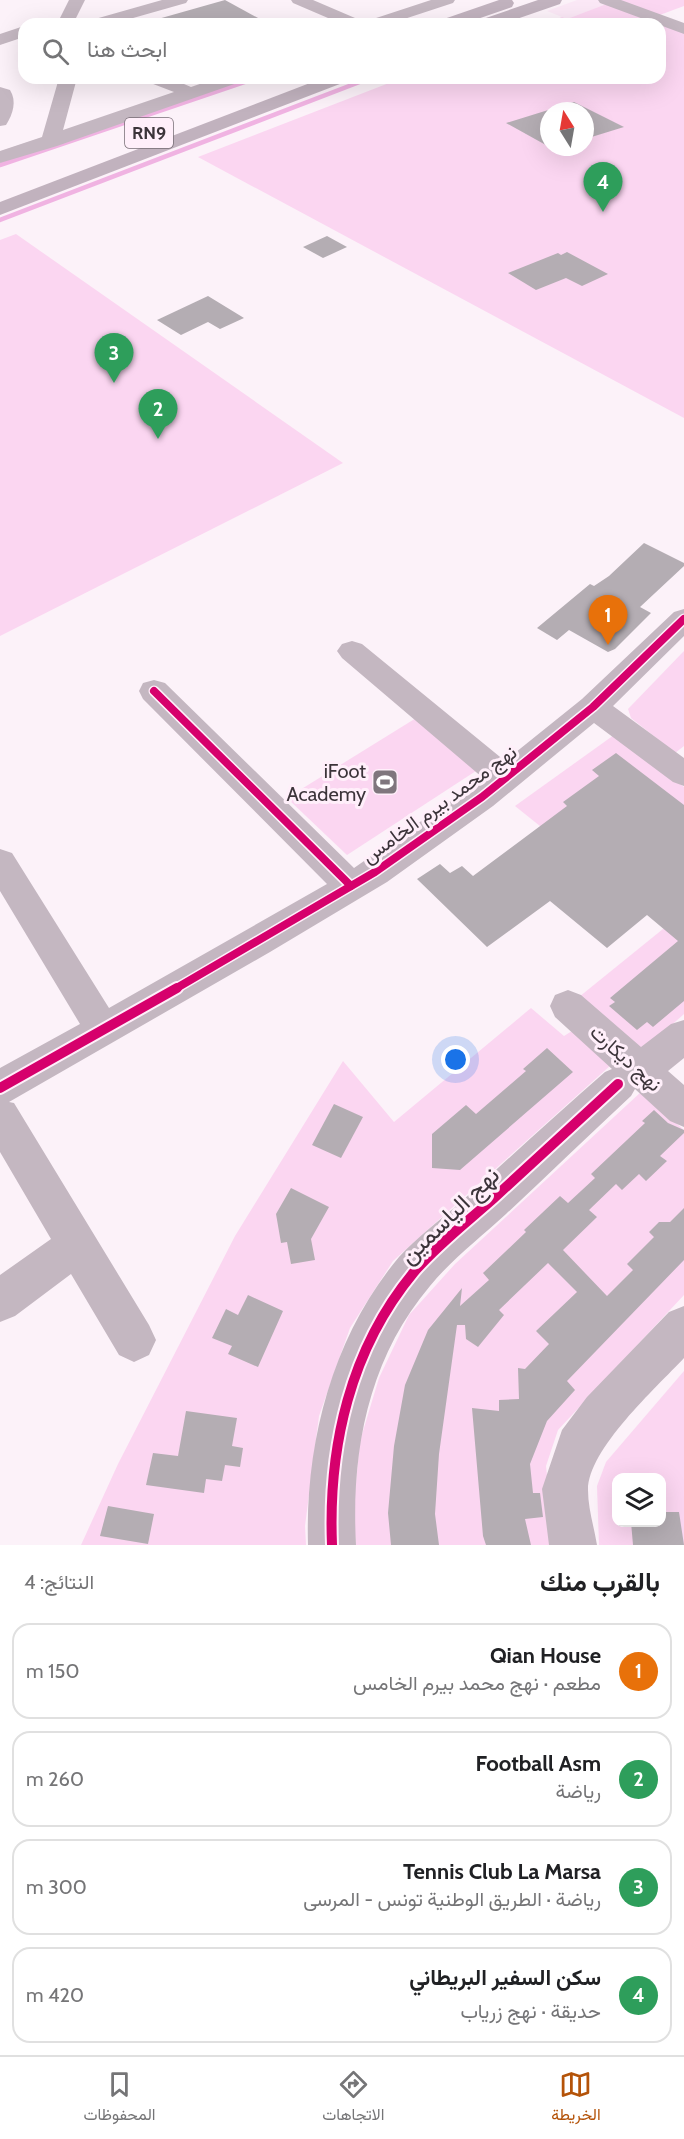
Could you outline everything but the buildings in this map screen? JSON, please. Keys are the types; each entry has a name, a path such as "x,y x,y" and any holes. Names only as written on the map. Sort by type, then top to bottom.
{"highway":[{"path":"464,18 513,0"},
{"path":"503,18 554,0"},
{"name":"RN9","path":"0,190 282,84"},
{"name":"RN9","path":"0,209 323,84"}],"street":[{"path":"68,18 78,0"},
{"path":"113,18 162,3 180,0"},
{"path":"298,0 339,18"},
{"path":"364,18 413,0"},
{"path":"392,18 447,0"},
{"path":"606,0 655,18"},
{"path":"666,18 684,12"},
{"path":"666,22 684,29"},
{"path":"0,40 18,28"},
{"path":"50,142 66,84"},
{"path":"169,84 192,93"},
{"path":"0,157 217,84"},
{"path":"0,92 4,94 6,102 0,121"},
{"name":"نهج محمد بيرم الخامس","path":"0,1088 258,942 351,886 482,797 593,707 684,619"},
{"path":"352,651 505,779"},
{"path":"154,691 351,886"},
{"path":"593,707 682,770"},
{"path":"0,862 103,1030"},
{"name":"نهج ديكارت","path":"568,1006 629,1077 684,1110"},
{"name":"نهج الياسمين","path":"332,1545 332,1482 339,1420 358,1366 378,1323 413,1272 629,1077 684,1036"},
{"path":"0,1116 134,1340"},
{"path":"0,1301 76,1245"},
{"path":"573,1545 565,1489 578,1446 603,1413 684,1327"}],"shaded area":[{"path":"577,0 602,0 609,3 570,18 547,11"},
{"path":"616,0 684,0 684,6 657,16"},
{"path":"609,3 646,18 570,18"},
{"path":"666,26 684,32 684,418 198,157 387,84 666,84"},
{"path":"16,234 343,463 0,636 0,240"},
{"path":"684,651 684,746 675,753 631,718 628,709"},
{"name":"iFoot Academy","path":"421,715 482,767 347,855 287,798"},
{"path":"614,735 684,787 684,857 570,850 515,806"},
{"path":"684,912 684,1014 641,1052 579,997"},
{"path":"531,1008 564,1036 572,1031 611,1065 393,1261 350,1328 319,1416 305,1526 306,1545 81,1545 118,1464 235,1236 343,1061 394,1122"},
{"path":"641,1092 684,1130 684,1295 558,1430 546,1466 553,1532 557,1545 356,1545 353,1513 360,1441 379,1378 409,1315 455,1264"},
{"path":"684,1371 684,1545 599,1545 597,1486 606,1462"}],"waterway":[{"path":"0,165 238,84"},
{"path":"0,220 354,84"}],"cycle path":[{"path":"0,1088 258,942 375,872 482,797 593,707 684,619"},
{"path":"154,691 351,886"},
{"path":"332,1545 330,1510 332,1474 338,1437 359,1365 374,1331 393,1300 429,1256 618,1084"}],"place":[{"name":"سكن السفير البريطاني","path":"603,212"},
{"name":"Tennis Club La Marsa","path":"114,383"},
{"name":"Football Asm","path":"158,439"},
{"name":"Qian House","path":"608,645"},
{"name":"iFoot Academy","path":"385,782"}]}
